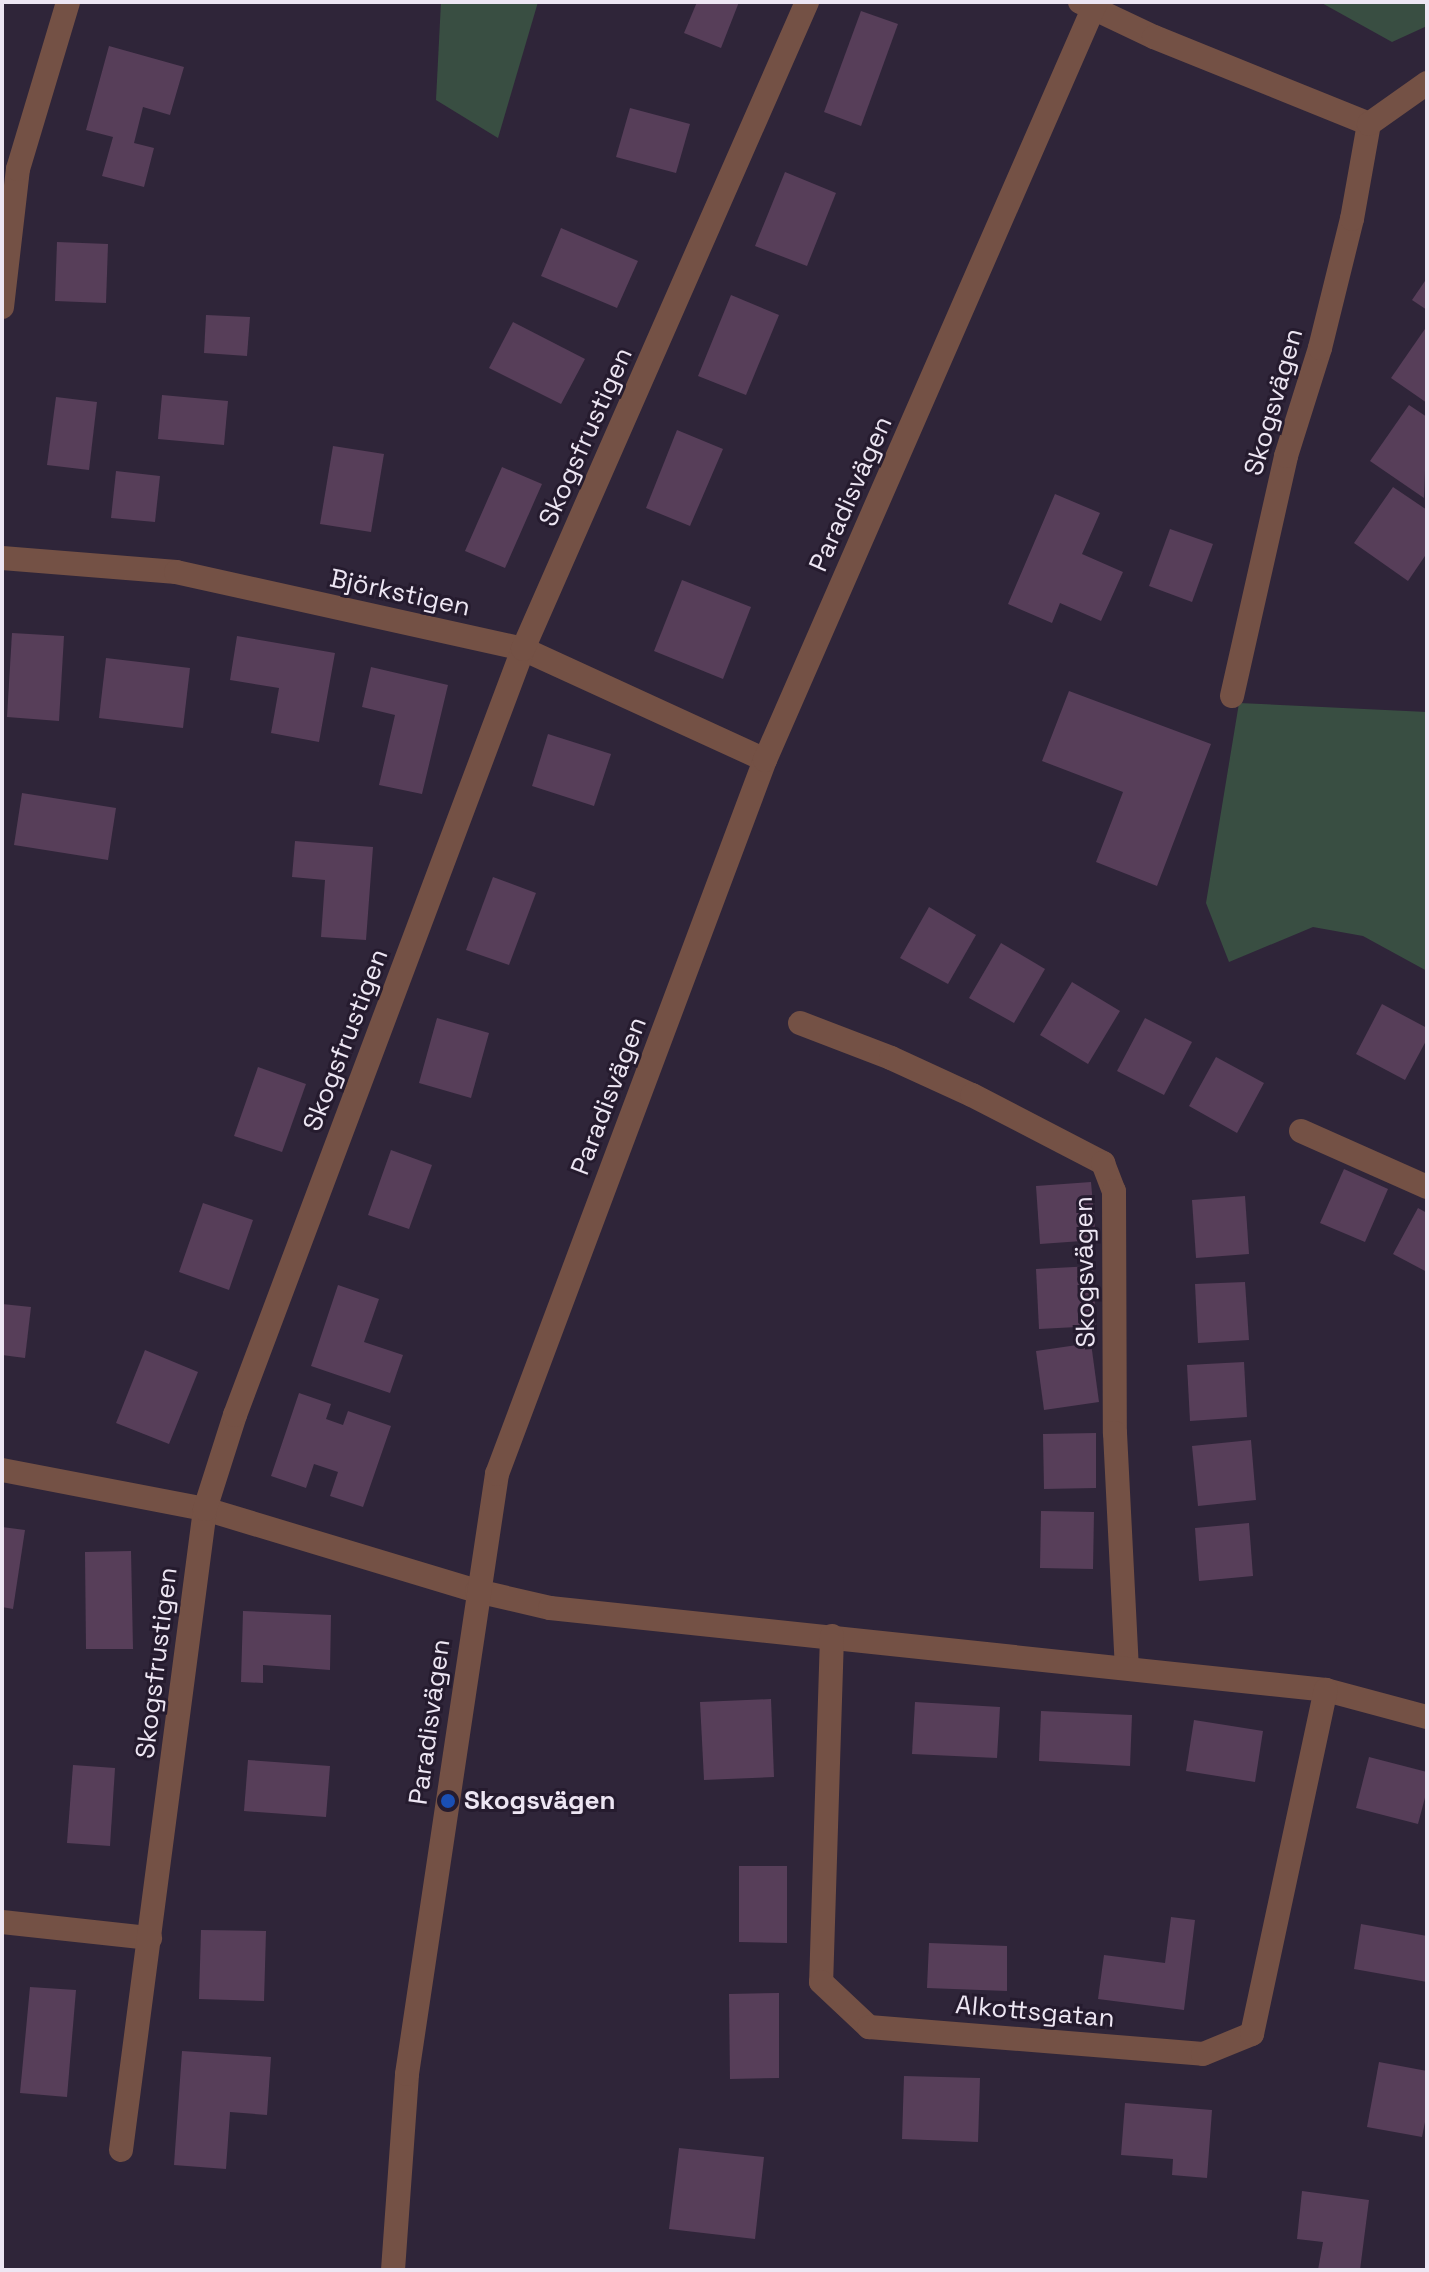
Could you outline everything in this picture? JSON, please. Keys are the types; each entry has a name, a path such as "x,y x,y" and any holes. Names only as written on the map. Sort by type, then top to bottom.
{"street":[{"path":"2,307 18,169 68,2"},
{"name":"Skogsfrustigen","path":"121,2150 205,1509 235,1415 523,649 807,2"},
{"path":"1090,4 1154,37 1369,124 1427,83"},
{"name":"Paradisvägen","path":"393,2270 407,2074 477,1591 497,1474 765,760 1090,4"},
{"name":"Skogsvägen","path":"1232,696 1286,456 1320,348 1352,219 1369,124"},
{"name":"Björkstigen","path":"2,558 176,572 523,649 765,760"},
{"name":"Skogsvägen","path":"800,1023 972,1095 1103,1163 1114,1191 1115,1433 1127,1667"},
{"path":"1301,1131 1427,1187"},
{"path":"2,1470 205,1509 477,1591 550,1608 1326,1690 1427,1717"},
{"name":"Alkottsgatan","path":"832,1636 821,1982 869,2027 1203,2054 1252,2034 1326,1690"},
{"path":"2,1922 150,1938"}],"green space":[{"path":"441,2 538,2 498,138 436,100"},
{"path":"1320,2 1427,2 1427,26 1392,42"},
{"path":"1239,703 1427,712 1427,971 1363,936 1313,927 1229,962 1206,903"}],"building":[{"path":"697,2 739,2 721,48 684,33"},
{"path":"861,11 898,24 861,126 824,112"},
{"path":"109,46 184,67 170,115 143,107 134,143 154,148 144,187 102,176 113,137 86,130"},
{"path":"630,108 690,124 676,173 616,157"},
{"path":"785,172 836,193 807,266 755,246"},
{"path":"561,228 638,261 617,308 541,276"},
{"path":"57,242 108,244 106,303 55,301"},
{"path":"1427,278 1427,310 1412,300"},
{"path":"731,295 779,315 746,395 698,376"},
{"path":"206,315 250,317 247,356 204,353"},
{"path":"513,322 585,359 561,404 489,368"},
{"path":"1427,326 1427,403 1391,378"},
{"path":"162,395 228,401 224,445 158,439"},
{"path":"56,397 97,402 89,470 47,465"},
{"path":"1409,405 1427,417 1424,498 1370,461"},
{"path":"677,430 723,449 690,526 646,508"},
{"path":"333,446 384,454 371,532 320,524"},
{"path":"502,467 542,484 505,568 465,551"},
{"path":"116,471 160,476 155,522 111,518"},
{"path":"1393,487 1427,510 1427,553 1408,581 1354,543"},
{"path":"1055,494 1100,513 1082,554 1123,572 1101,621 1060,603 1052,623 1008,604"},
{"path":"1170,529 1213,544 1192,602 1149,586"},
{"path":"682,580 751,607 723,679 654,651"},
{"path":"12,633 64,636 59,721 7,717"},
{"path":"237,636 335,653 319,742 271,733 279,688 230,680"},
{"path":"106,658 190,668 183,728 99,718"},
{"path":"371,667 448,685 422,794 379,785 395,715 362,707"},
{"path":"1069,691 1211,744 1157,886 1096,862 1123,792 1042,761"},
{"path":"548,734 611,754 594,806 532,786"},
{"path":"22,793 116,808 108,860 14,845"},
{"path":"295,841 373,847 366,940 321,937 325,880 292,877"},
{"path":"493,877 536,893 509,965 466,950"},
{"path":"929,907 976,935 948,984 900,958"},
{"path":"1001,943 1045,969 1014,1023 969,998"},
{"path":"1072,982 1120,1011 1088,1064 1040,1035"},
{"path":"1382,1004 1427,1028 1427,1039 1405,1080 1356,1054"},
{"path":"437,1018 489,1033 471,1098 419,1083"},
{"path":"1145,1018 1192,1042 1164,1095 1117,1071"},
{"path":"1216,1057 1264,1083 1237,1133 1189,1106"},
{"path":"258,1067 306,1084 282,1152 234,1136"},
{"path":"391,1150 432,1165 409,1229 368,1215"},
{"path":"1344,1169 1388,1189 1365,1242 1320,1223"},
{"path":"1091,1182 1096,1240 1040,1244 1036,1186"},
{"path":"1245,1196 1249,1254 1196,1258 1192,1200"},
{"path":"203,1203 253,1220 229,1290 179,1272"},
{"path":"1418,1208 1427,1213 1427,1272 1393,1254"},
{"path":"1093,1266 1096,1326 1039,1329 1036,1269"},
{"path":"1245,1282 1249,1340 1198,1343 1195,1284"},
{"path":"338,1285 379,1299 364,1342 403,1355 390,1393 311,1366"},
{"path":"2,1304 31,1307 25,1358 2,1355"},
{"path":"1091,1343 1099,1402 1044,1410 1036,1351"},
{"path":"145,1350 198,1372 169,1444 116,1423"},
{"path":"1244,1362 1247,1417 1190,1421 1187,1365"},
{"path":"299,1393 331,1404 326,1419 343,1425 348,1411 391,1426 363,1507 330,1496 338,1472 314,1464 306,1488 271,1476"},
{"path":"1096,1433 1096,1488 1044,1489 1043,1434"},
{"path":"1251,1440 1256,1500 1198,1506 1192,1446"},
{"path":"1041,1511 1094,1512 1093,1569 1040,1568"},
{"path":"1249,1523 1253,1576 1199,1581 1195,1528"},
{"path":"2,1527 25,1530 13,1609 2,1607"},
{"path":"131,1551 133,1649 86,1649 85,1552"},
{"path":"243,1611 331,1615 330,1670 263,1665 263,1683 241,1682"},
{"path":"771,1699 774,1777 704,1780 700,1702"},
{"path":"915,1702 1000,1707 997,1758 912,1754"},
{"path":"1041,1711 1132,1715 1130,1766 1039,1761"},
{"path":"1194,1720 1263,1731 1255,1782 1186,1771"},
{"path":"1369,1757 1427,1772 1427,1790 1418,1824 1356,1808"},
{"path":"248,1760 330,1766 326,1817 244,1811"},
{"path":"73,1765 115,1768 110,1846 67,1843"},
{"path":"739,1866 787,1866 787,1943 739,1942"},
{"path":"1171,1917 1195,1920 1184,2010 1098,1999 1104,1955 1165,1963"},
{"path":"1361,1924 1427,1936 1427,1982 1354,1969"},
{"path":"201,1930 266,1931 264,2001 199,1999"},
{"path":"929,1943 1007,1946 1007,1991 927,1988"},
{"path":"30,1987 76,1990 67,2097 20,2093"},
{"path":"779,1993 779,2078 730,2079 729,1994"},
{"path":"182,2051 271,2057 267,2115 230,2112 226,2169 174,2165"},
{"path":"1379,2062 1427,2071 1427,2112 1422,2137 1367,2127"},
{"path":"904,2076 980,2078 978,2142 902,2139"},
{"path":"1125,2103 1212,2110 1207,2178 1172,2175 1173,2159 1121,2155"},
{"path":"679,2148 764,2157 755,2239 669,2229"},
{"path":"1302,2191 1369,2200 1360,2270 1318,2270 1323,2242 1297,2239"}],"place":[{"name":"Skogsvägen","path":"448,1801"}]}
